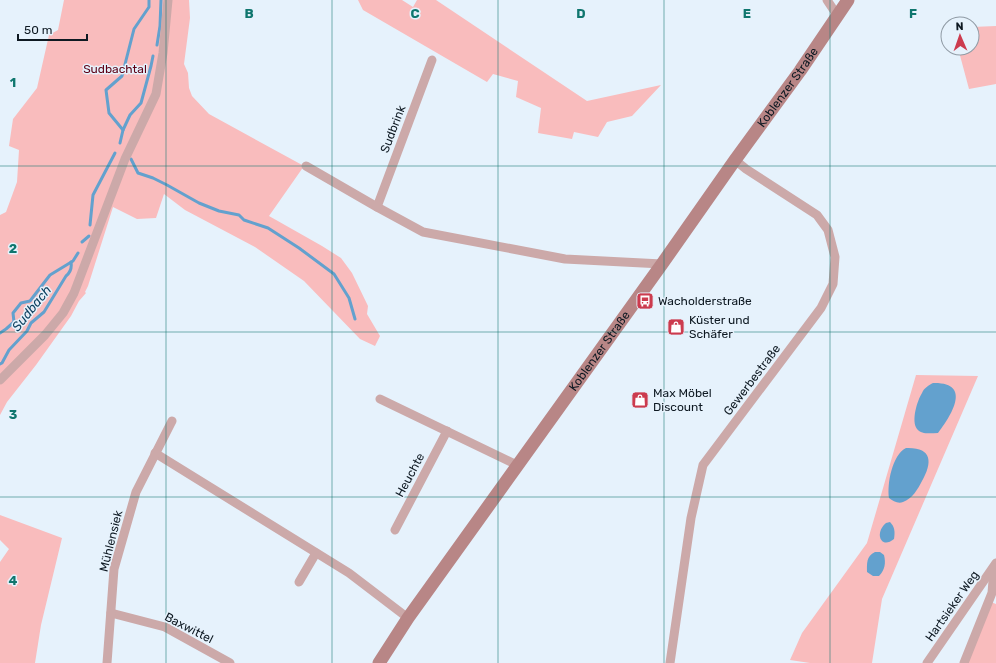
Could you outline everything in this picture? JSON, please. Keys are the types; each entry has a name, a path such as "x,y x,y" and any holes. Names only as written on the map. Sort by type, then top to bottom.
{"main road":[{"name":"Koblenzer Straße","path":"379,663 408,618 800,71 848,0"}],"street":[{"path":"0,380 45,335 63,314 74,293 125,159 156,94 163,54 168,0"},
{"path":"827,0 837,15"},
{"name":"Sudbrink","path":"376,207 432,60"},
{"name":"Gewerbestraße","path":"670,663 691,518 703,464 821,308 833,284 835,257 828,230 817,215 746,169 735,160"},
{"path":"306,166 376,207 423,232 565,259 662,264"},
{"path":"380,399 518,464"},
{"name":"Mühlensiek","path":"107,663 114,569 136,492 172,421"},
{"name":"Heuchte","path":"395,530 447,431"},
{"path":"155,453 349,573 408,618"},
{"path":"299,582 316,553"},
{"path":"964,663 992,593 995,566"},
{"name":"Hartsieker Weg","path":"927,663 995,566"},
{"name":"Baxwittel","path":"111,613 165,627 230,663"}],"green space":[{"name":"Sudbachtal","path":"64,0 189,0 190,18 184,64 188,73 189,88 192,96 209,114 304,166 269,216 341,258 352,273 368,306 367,314 380,336 375,346 360,339 304,281 255,247 185,210 164,194 156,218 137,219 113,207 85,292 86,293 36,365 7,402 0,415 0,215 6,212 17,182 19,150 9,146 13,119 37,88 49,35 58,30"},
{"path":"358,0 402,0 413,7 417,0 436,0 587,101 661,85 632,116 607,122 598,137 574,132 572,139 538,133 541,108 516,97 518,81 493,74 487,82 363,10"},
{"path":"996,26 996,84 969,89 960,56 980,56 980,27"},
{"path":"916,375 978,376 882,599 872,663 810,663 790,660 802,633 867,543"},
{"path":"0,515 62,538 41,625 35,663 0,663 0,562 9,549 0,540"},
{"path":"991,602 996,604 996,663 967,663"}],"water":[{"path":"933,383 945,384 952,388 956,394 955,401 953,409 938,433 924,433 919,431 915,425 915,411 923,391"},
{"path":"906,448 921,450 928,457 929,462 926,474 914,493 909,499 901,503 889,498 889,485 894,463 901,452"},
{"path":"890,522 894,530 894,539 886,543 881,539 880,531 886,523"},
{"path":"875,552 880,552 885,558 884,569 879,576 873,576 867,572 867,563 869,558"}],"waterway":[{"name":"Sudbach","path":"123,130 109,113 106,90 122,76 134,29 149,7 149,0"},
{"name":"Sudbach","path":"157,45 160,26 161,0"},
{"name":"Sudbach","path":"120,143 123,130 130,115 141,103 153,56"},
{"name":"Sudbach","path":"90,225 93,195 115,153"},
{"path":"131,159 138,173 153,178 199,203 219,211 239,215 244,220 268,228 299,248 334,274 349,298 355,319"},
{"name":"Sudbach","path":"82,242 89,236"},
{"name":"Sudbach","path":"0,333 14,322 13,313 21,303 30,301 50,275 73,261 78,253"},
{"name":"Sudbach","path":"0,364 9,350 27,331 31,323 44,312 70,271 71,262"}],"place":[{"name":"Wacholderstraße","path":"645,301"},
{"name":"Küster und Schäfer","path":"676,327"},
{"name":"Max Möbel Discount","path":"640,400"}]}
